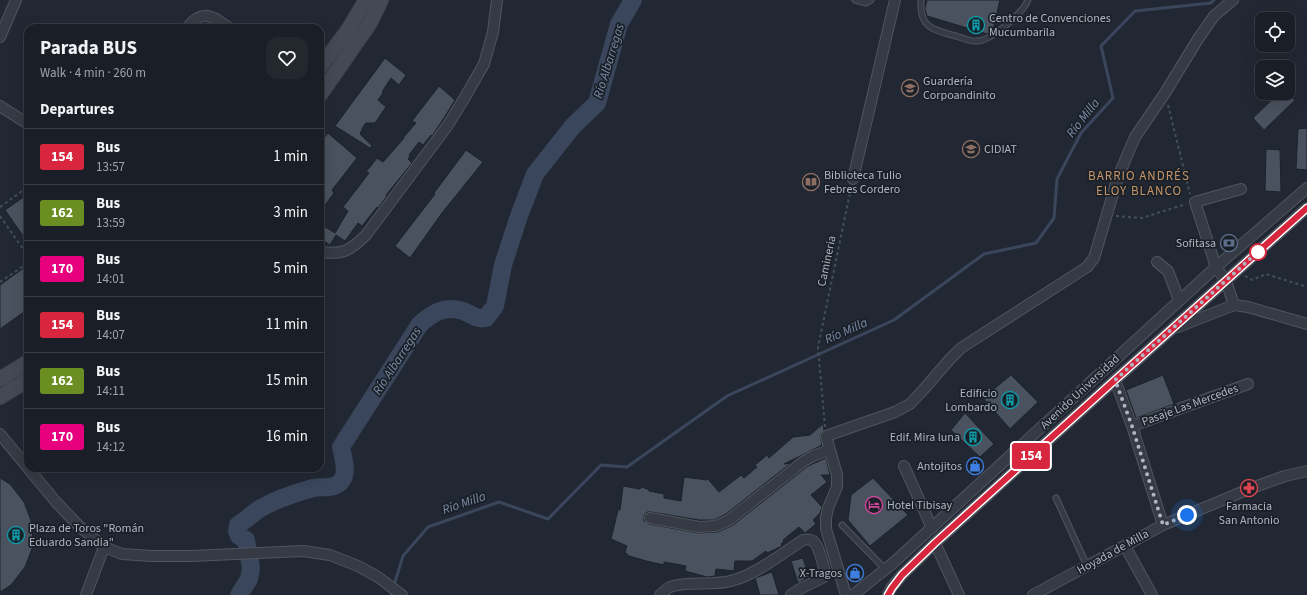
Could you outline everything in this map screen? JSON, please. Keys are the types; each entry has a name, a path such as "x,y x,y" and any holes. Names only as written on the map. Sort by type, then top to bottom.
{"street":[{"path":"324,62 348,30 366,0"},
{"path":"324,88 370,23 380,0"},
{"path":"324,253 333,254 344,252 361,240 448,125 466,97 484,64 493,32 497,0"},
{"path":"853,180 895,0"},
{"path":"846,595 826,529 828,508 837,487 837,475 826,436 895,412 910,404 961,348 1087,267 1094,258 1118,177 1135,137 1214,16 1233,0"},
{"path":"0,37 14,1"},
{"path":"190,24 200,16 208,15 224,24"},
{"path":"0,106 24,121"},
{"name":"Avenido Universidad","path":"854,595 886,570 1179,300 1307,188"},
{"path":"1234,305 1226,281 1216,267 1195,202 1241,189"},
{"path":"888,595 902,575 935,543 1307,208"},
{"path":"1157,262 1168,271 1179,300"},
{"path":"1170,330 1234,305 1248,307 1307,324"},
{"path":"0,379 24,364"},
{"path":"1115,380 1132,426 1163,525"},
{"path":"0,397 24,382"},
{"name":"Pasaje Las Mercedes","path":"1132,426 1248,384"},
{"path":"0,434 24,463"},
{"path":"650,518 699,527 716,526 729,520 804,461 829,450"},
{"path":"904,466 932,528"},
{"name":"Hoyada de Milla","path":"1033,595 1163,525 1249,489 1285,476 1307,471"},
{"path":"31,472 56,502 79,526 104,547 122,554 192,556 303,551 330,554 358,566 378,577 402,595"},
{"path":"660,595 669,588 682,585 733,581 746,576 803,540 808,539 813,541 816,545 825,576 791,595"},
{"path":"935,543 959,595"},
{"path":"1125,546 1152,595"},
{"path":"86,595 104,547"}],"lane":[{"path":"855,0 866,4 871,0"},
{"path":"921,0 922,18 926,24 934,30 977,42 990,37 1001,30 1025,7 1028,0"},
{"path":"1056,498 1087,566"},
{"path":"842,525 886,570"}],"path":[{"path":"1107,216 1142,218 1195,202 1190,194 1165,93"},
{"name":"Camineria","path":"826,436 818,347 853,180"},
{"path":"0,207 24,190"},
{"path":"0,216 24,250"},
{"path":"0,282 24,266"},
{"path":"1237,270 1252,280 1266,274 1307,287"}],"building":[{"name":"Centro de Convenciones Mucumbarila","path":"927,0 1000,0 993,30 987,34 927,16 925,9"},
{"path":"385,58 406,75 399,85 391,78 378,100 386,107 375,123 366,123 363,127 360,134 372,146 370,148 335,126"},
{"path":"439,86 455,100 432,136 431,135 423,145 419,142 409,155 410,156 408,159 412,163 386,195 387,196 378,208 377,207 362,226 358,223 345,241 336,235 330,245 324,241 324,226 335,233 348,211 343,207 369,173 366,172 377,158 383,162 416,123 412,121"},
{"path":"1272,100 1295,100 1264,130 1253,118"},
{"path":"1307,128 1307,170 1296,169 1298,129"},
{"path":"328,133 357,158 332,190 334,193 324,207 324,138"},
{"path":"1266,149 1280,150 1281,192 1265,191"},
{"path":"466,150 483,162 442,213 410,258 395,246 435,194 434,193"},
{"path":"24,197 24,237 5,210"},
{"path":"24,268 24,312 0,329 0,285"},
{"name":"Edificio Lombardo","path":"1011,375 1038,402 1010,429 983,398"},
{"path":"1163,375 1174,404 1136,418 1126,390"},
{"name":"Edif. Mira luna","path":"965,413 994,444 980,457 951,430"},
{"path":"823,424 824,430 820,435 822,445 784,464 791,463 726,514 714,520 699,520 651,512 647,512 644,516 644,521 649,524 698,533 718,532 733,525 808,466 826,458 830,475 821,475 827,482 811,495 822,507 820,513 813,520 816,524 805,533 799,527 783,540 784,541 781,544 782,546 767,553 766,551 752,561 735,561 734,571 716,569 715,576 707,577 685,571 686,566 664,562 664,565 629,556 625,552 627,546 611,539 618,510 620,510 623,486 640,489 641,487 648,489 649,491 664,494 664,498 681,501 684,477 708,479 719,492 741,475 744,478 757,467 755,465 767,455 769,458 793,437 810,435"},
{"name":"Plaza de Toros \"Román Eduardo Sandia\"","path":"0,478 10,484 24,502 32,523 33,546 25,567 11,585 0,592"},
{"name":"Hotel Tibisay","path":"873,478 908,515 870,546 848,520 851,495"},
{"path":"803,558 809,577 798,583 791,561"},
{"path":"772,572 779,595 760,595 755,578"}],"waterway":[{"name":"Río Albarregas","path":"239,595 249,579 251,568 246,540 239,536 237,531 238,525 261,508 273,502 313,488 336,485 342,480 345,469 341,447 420,324 434,313 450,309 456,309 476,317 486,318 495,306 503,265 535,174 573,126 597,103 619,24 633,0"},
{"name":"Río Milla","path":"391,595 403,556 428,527 499,502 548,519 601,465 627,467 727,396 894,320 984,254 1036,243 1054,218 1057,179 1081,133 1113,98 1101,46 1135,11 1211,3 1214,0"}],"bus line":[{"name":"154","path":"888,595 902,575 935,543 1307,208"}],"place":[{"name":"Centro de Convenciones Mucumbarila","path":"976,25"},
{"name":"Guardería Corpoandinito","path":"910,88"},
{"name":"CIDIAT","path":"971,149"},
{"name":"Biblioteca Tulio Febres Cordero","path":"811,182"},
{"name":"Sofitasa","path":"1229,243"},
{"name":"Edificio Lombardo","path":"1010,400"},
{"name":"Edif. Mira luna","path":"973,437"},
{"name":"Antojitos","path":"975,466"},
{"name":"Farmacia San Antonio","path":"1249,488"},
{"name":"Hotel Tibisay","path":"874,505"},
{"name":"Plaza de Toros \"Román Eduardo Sandia\"","path":"16,535"},
{"name":"X-Tragos","path":"855,573"}],"district":[{"name":"BARRIO ANDRÉS ELOY BLANCO","path":"1139,184"}],"route":[{"path":"1187,515 1163,525 1132,426 1115,380 1260,250 1258,252"}]}
